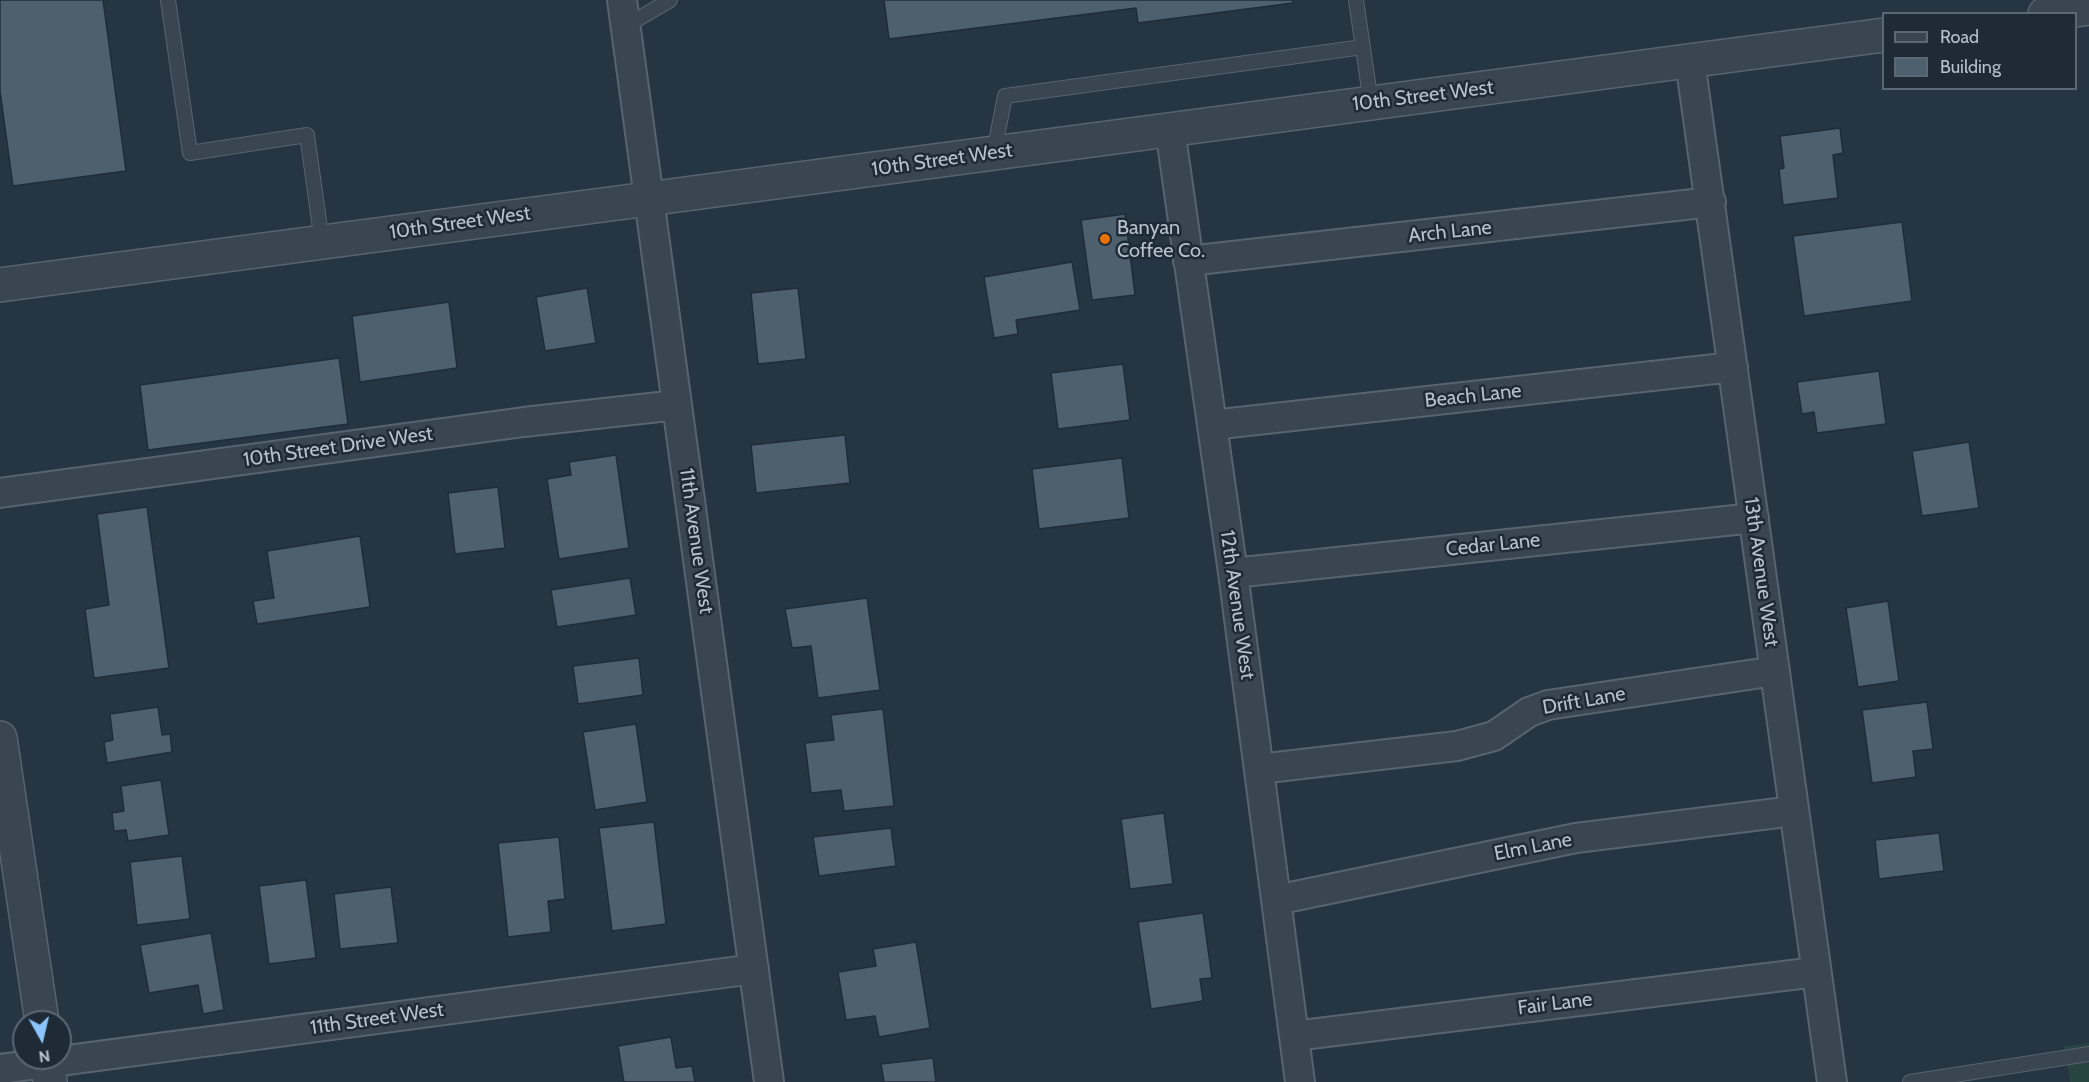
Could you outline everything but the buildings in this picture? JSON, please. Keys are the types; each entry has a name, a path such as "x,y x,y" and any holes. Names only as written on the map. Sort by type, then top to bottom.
{"street":[{"path":"2060,12 2089,8"},
{"name":"11th Avenue West","path":"624,13 769,1082"},
{"name":"10th Street West","path":"0,285 1882,35"},
{"name":"13th Avenue West","path":"1690,61 1832,1082"},
{"name":"12th Avenue West","path":"1170,129 1233,573 1300,1082"},
{"name":"Arch Lane","path":"1188,261 1711,202"},
{"name":"Beach Lane","path":"1212,426 1733,367"},
{"name":"10th Street Drive West","path":"0,493 524,422 677,405"},
{"name":"Cedar Lane","path":"1233,573 1754,518"},
{"name":"Drift Lane","path":"1259,770 1457,746 1494,736 1529,712 1548,705 1775,671"},
{"path":"0,738 40,1010"},
{"name":"Elm Lane","path":"1276,900 1576,838 1794,811"},
{"name":"11th Street West","path":"72,1065 754,969"},
{"name":"Fair Lane","path":"1294,1036 1816,972"}],"lane":[{"path":"168,0 190,153 307,135 322,242"},
{"path":"624,13 670,0"},
{"path":"1356,0 1371,103"},
{"path":"994,153 1005,96 1363,47"},
{"path":"1910,1082 2089,1054"}],"green space":[{"path":"2089,1043 2089,1082 2070,1082 2064,1046"}],"place":[{"name":"Banyan Coffee Co.","path":"1105,239"}]}
